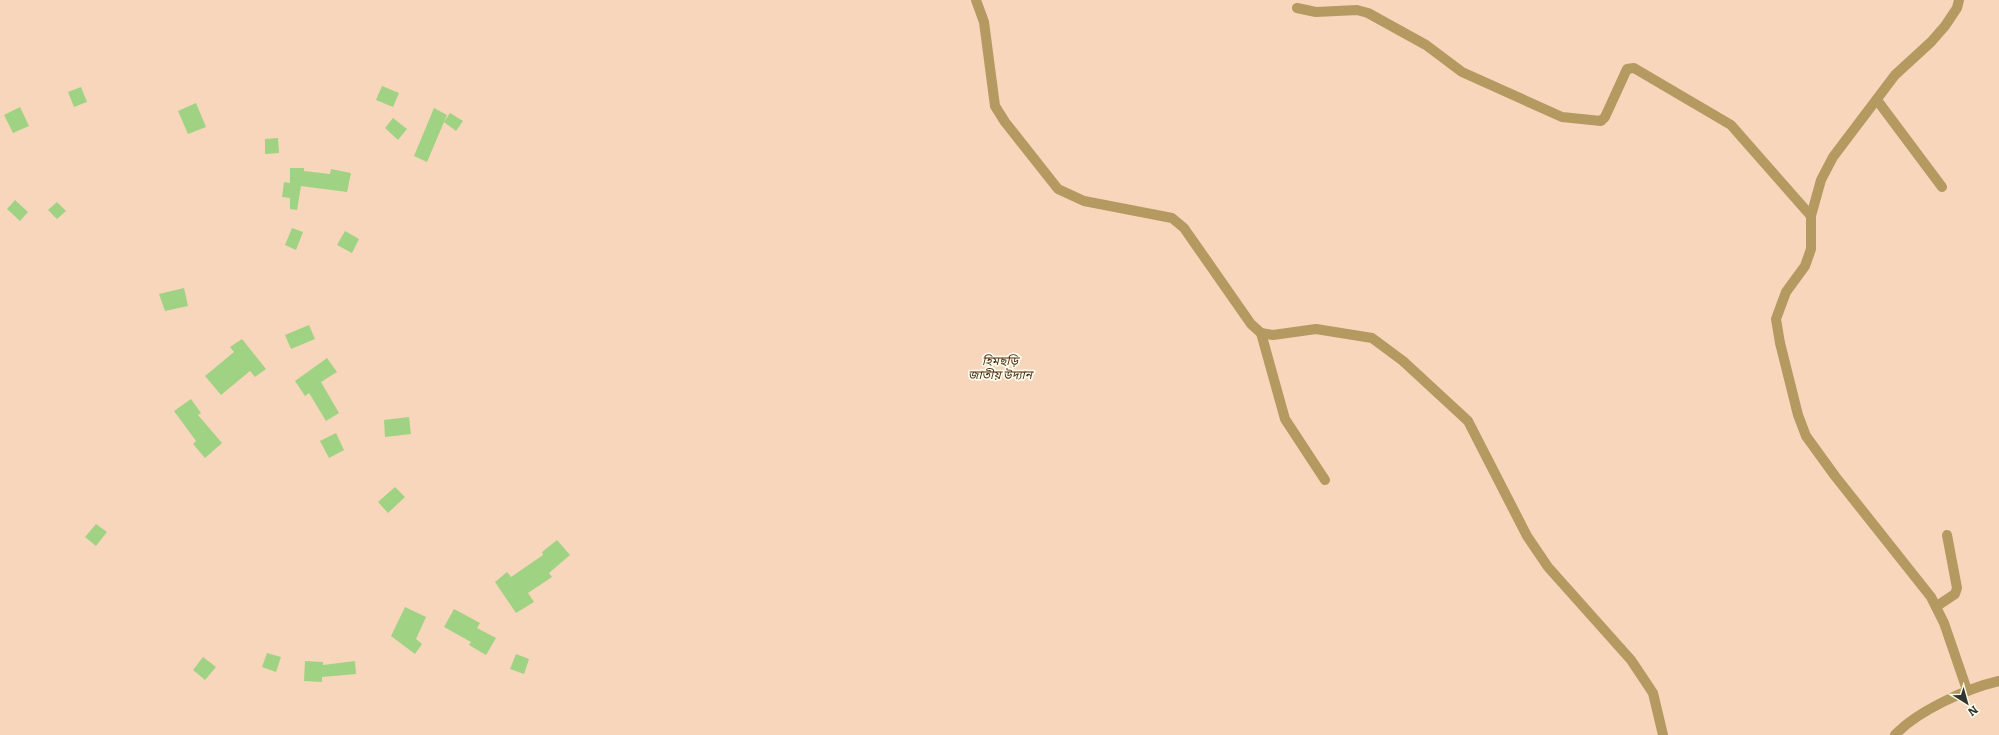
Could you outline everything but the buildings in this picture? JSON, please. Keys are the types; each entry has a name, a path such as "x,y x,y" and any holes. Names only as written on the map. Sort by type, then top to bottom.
{"street":[{"path":"976,0 984,22 995,106 1005,122 1058,189 1084,201 1172,218 1184,228 1250,324 1261,333 1273,335 1316,329 1372,338 1403,361 1468,421 1527,536 1548,567 1631,660 1653,693 1663,735"},
{"path":"1959,0 1957,8 1945,26 1931,42 1895,75 1833,157 1821,180 1811,216 1811,250 1805,266 1786,292 1776,319 1780,343 1798,415 1806,436 1819,455 1937,606 1967,690"},
{"path":"1297,8 1316,12 1357,10 1368,13 1426,45 1462,72 1562,117 1601,121 1605,117 1627,69 1634,68 1731,125 1811,216"},
{"path":"1877,100 1942,187"},
{"path":"1261,333 1285,419 1325,480"},
{"path":"1937,606 1955,594 1957,588 1947,535"},
{"path":"1895,735 1911,721 1967,690 1999,681"}],"green space":[{"name":"হিমছড়ি জাতীয় উদ্যান","path":"0,0 1999,0 1999,735 0,735"}]}
